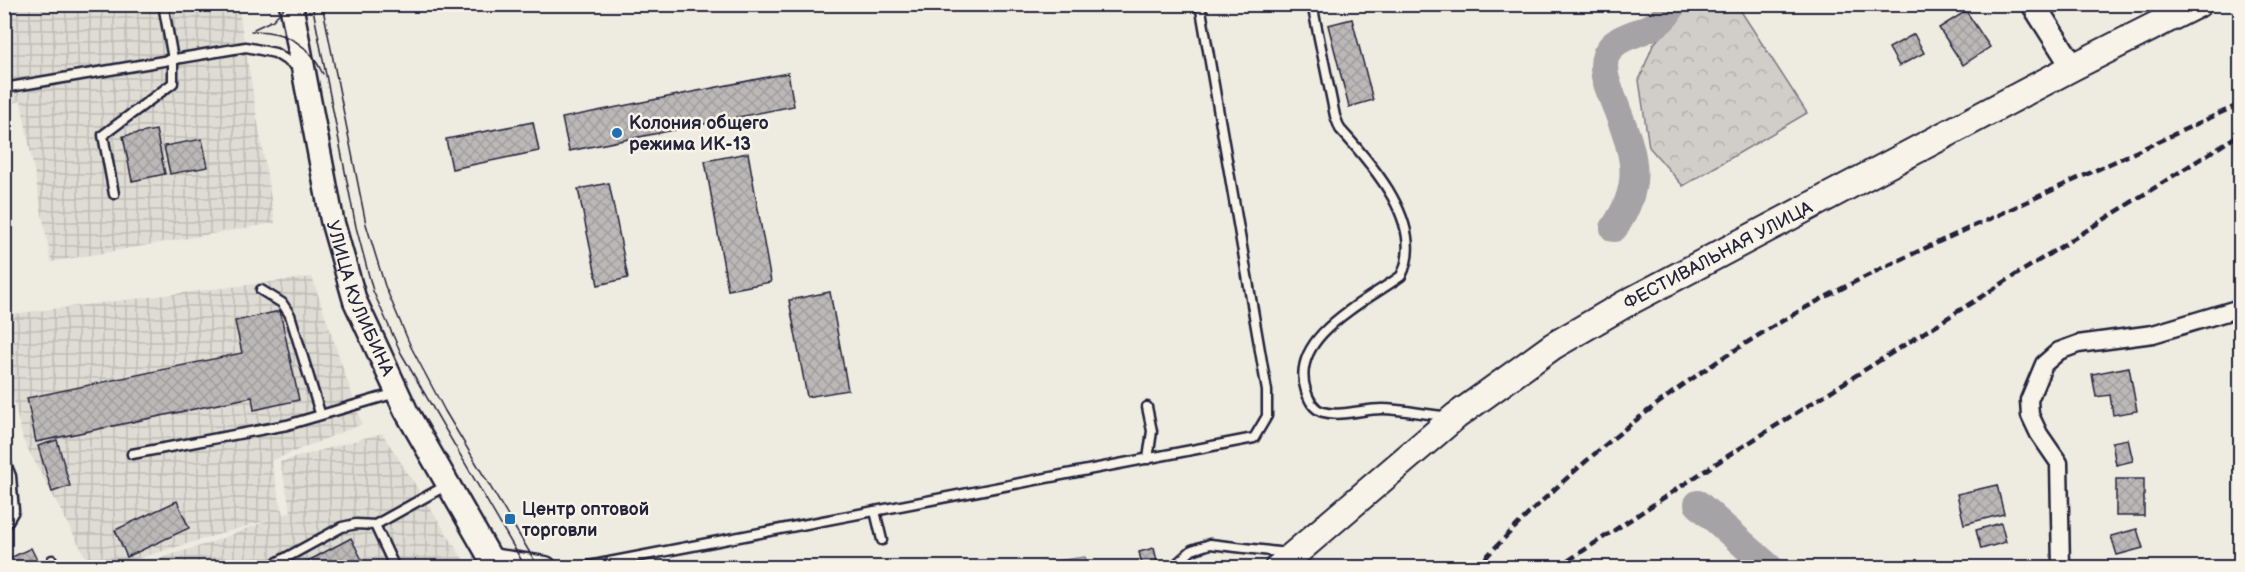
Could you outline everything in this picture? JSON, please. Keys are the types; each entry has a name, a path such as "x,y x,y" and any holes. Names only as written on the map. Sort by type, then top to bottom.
{"main road":[{"name":"ФЕСТИВАЛЬНАЯ УЛИЦА","path":"1286,561 1456,416 1553,346 1625,304 2073,67 2198,4"}],"street":[{"name":"УЛИЦА КУЛИБИНА","path":"291,4 324,180 342,261 367,331 397,393 493,563"},
{"path":"2033,4 2073,67"},
{"path":"2061,567 2059,514 2062,481 2060,463 2034,424 2029,400 2044,364 2059,351 2078,344 2153,334 2241,308"},
{"path":"493,563 545,567"}],"lane":[{"path":"114,194 103,135 173,83 173,59 163,4"},
{"path":"578,567 1254,438 1267,416 1268,406 1200,4"},
{"path":"1312,4 1335,116 1340,129 1394,198 1407,238 1409,261 1401,276 1317,337 1304,363 1303,381 1307,394 1315,408 1333,414 1382,409 1456,416"},
{"path":"4,88 246,47 275,53 304,71"},
{"path":"261,290 282,303 290,315 320,413"},
{"path":"132,454 286,425 320,413 397,393"},
{"path":"1147,407 1152,431 1148,459"},
{"path":"4,459 11,476 14,512 4,528"},
{"path":"267,567 342,527 356,524 375,525 447,485"},
{"path":"875,511 882,540"},
{"path":"375,525 395,567"},
{"path":"1172,567 1192,550 1210,544 1286,561"}],"shaded area":[{"path":"5,5 238,5 275,223 51,262 21,101 5,104"},
{"path":"312,277 362,424 271,461 283,515 291,512 280,462 382,433 468,567 130,567 210,543 271,519 109,567 91,567 23,440 5,363 4,315"}],"green space":[{"path":"1686,5 1737,5 1807,113 1683,186 1649,147 1639,80 1653,45"},
{"path":"1085,557 1088,567 1012,567"}],"building":[{"path":"1966,11 1990,47 1963,65 1939,28"},
{"path":"1352,19 1373,100 1349,107 1328,25"},
{"path":"1914,34 1924,53 1899,66 1889,48"},
{"path":"788,73 794,106 569,151 562,118"},
{"path":"533,122 539,151 452,169 446,139"},
{"path":"156,130 165,174 132,181 123,136"},
{"path":"202,139 208,167 170,174 164,146"},
{"path":"748,153 771,282 728,290 705,161"},
{"path":"609,183 628,278 598,285 578,189"},
{"path":"830,292 848,390 807,397 789,300"},
{"path":"280,311 299,400 254,410 252,397 36,442 27,398 242,353 235,321"},
{"path":"2129,367 2137,411 2113,415 2110,395 2096,397 2092,374"},
{"path":"2128,439 2133,461 2116,465 2112,442"},
{"path":"57,440 70,486 52,492 38,446"},
{"path":"2116,479 2144,479 2144,516 2116,516"},
{"path":"1997,485 2004,514 1964,524 1957,494"},
{"path":"177,501 189,528 127,557 115,530"},
{"path":"2001,523 2006,542 1981,549 1976,530"},
{"path":"2137,529 2143,548 2117,555 2111,536"},
{"path":"351,538 366,568 295,568"},
{"path":"31,548 41,568 4,568 4,561"},
{"path":"1154,548 1157,561 1164,568 1143,568 1139,552"}],"waterway":[{"path":"1614,228 1625,210 1631,193 1633,161 1630,146 1606,80 1604,70 1606,55 1620,40 1658,23 1673,4"},
{"path":"1698,504 1770,568"}],"tram line":[{"path":"254,29 273,20 288,4"},
{"path":"312,4 356,227 373,291 401,353 526,568"},
{"path":"322,4 366,224 385,286 411,347 445,411 539,568"},
{"path":"251,31 274,33 294,41 310,54 323,74"}],"railway":[{"path":"1476,568 1539,504 1606,445 1676,390 1779,323 1895,262 2240,104"},
{"path":"1557,568 1715,464 2240,134"}],"place":[{"name":"Колония общего режима ИК-13","path":"617,133"},
{"name":"Центр оптовой торговли","path":"510,519"}]}
